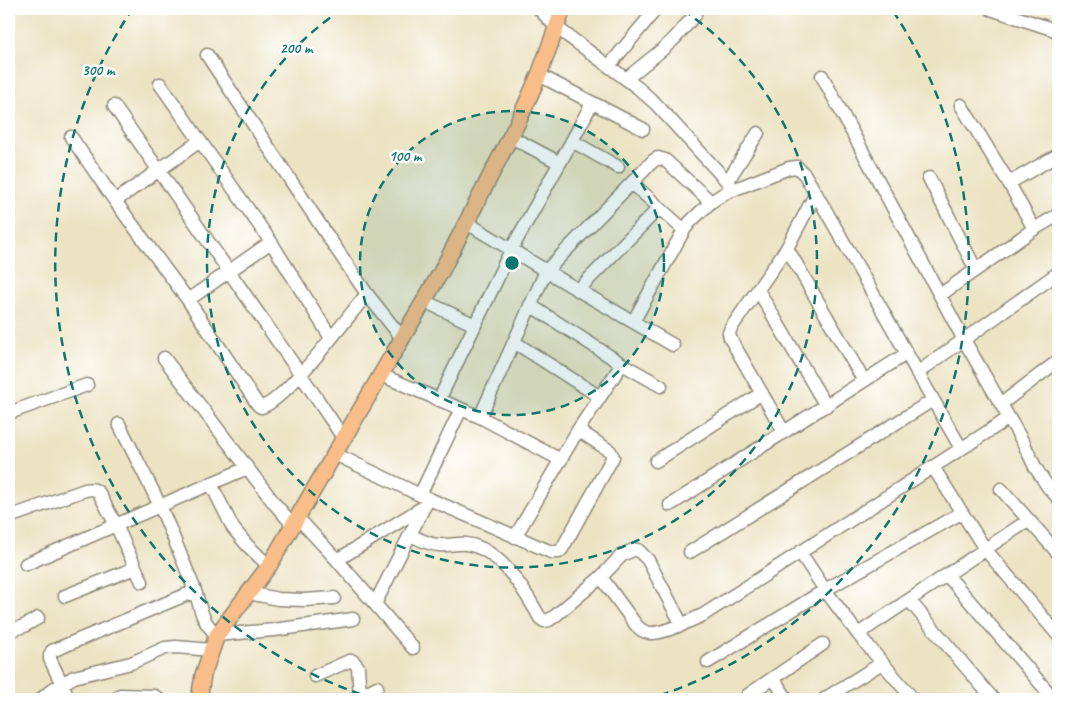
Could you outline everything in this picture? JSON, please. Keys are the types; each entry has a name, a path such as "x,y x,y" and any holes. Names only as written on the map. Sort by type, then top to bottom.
{"main road":[{"path":"199,699 203,675 214,642 269,566 296,522 441,272 467,223 511,137 539,75 563,9"}],"street":[{"path":"539,9 556,27 626,79 656,104 731,185"},
{"path":"609,66 656,9"},
{"path":"991,9 1024,14 1058,31"},
{"path":"626,79 675,38 695,15"},
{"path":"207,54 367,294 402,338"},
{"path":"539,75 642,129"},
{"path":"822,76 964,340 1024,444 1035,467 1058,498"},
{"path":"160,84 271,242 331,338"},
{"path":"439,400 512,250 592,103"},
{"path":"962,105 1034,229"},
{"path":"114,106 344,439"},
{"path":"633,322 684,230 711,202 725,193 758,133"},
{"path":"71,137 115,201 188,300 261,407 269,404 301,375 367,294"},
{"path":"511,137 560,163"},
{"path":"115,201 200,141"},
{"path":"572,141 618,166"},
{"path":"1009,183 1058,155"},
{"path":"480,416 546,271 654,161 661,158 711,202"},
{"path":"731,185 751,183 789,168 797,167 806,175 961,448"},
{"path":"929,178 976,270"},
{"path":"632,183 684,230"},
{"path":"784,432 730,338 729,333 788,248 816,193"},
{"path":"578,290 659,208"},
{"path":"940,295 1034,229 1058,215"},
{"path":"467,223 578,290 673,344"},
{"path":"188,300 271,242"},
{"path":"788,248 864,381"},
{"path":"917,373 1058,273"},
{"path":"758,290 826,406"},
{"path":"424,301 475,325"},
{"path":"530,305 622,364 661,386"},
{"path":"514,342 600,397"},
{"path":"670,505 906,354"},
{"path":"164,358 274,503 337,560 413,648"},
{"path":"1001,404 1058,361"},
{"path":"515,537 578,430 622,364"},
{"path":"381,375 480,416 561,460"},
{"path":"9,413 87,385"},
{"path":"656,462 762,393"},
{"path":"690,552 933,400"},
{"path":"375,604 410,535 461,409"},
{"path":"601,577 642,631 656,632 682,624 703,614 1009,418"},
{"path":"119,424 160,506 195,591 201,614 214,642"},
{"path":"335,454 424,500 550,552 559,552 613,457 610,451 578,430"},
{"path":"933,466 985,550 1058,635"},
{"path":"26,564 247,468"},
{"path":"211,484 233,528 247,545 269,566"},
{"path":"9,517 93,489 99,493 116,525 142,582"},
{"path":"1002,489 1058,553"},
{"path":"337,560 424,500"},
{"path":"708,662 826,590 962,513"},
{"path":"858,634 1029,520"},
{"path":"410,535 430,544 478,546 489,553 500,562 523,588 540,618 544,621 555,616 601,577 622,555 638,550 648,560 682,624"},
{"path":"800,552 858,634 912,699"},
{"path":"65,596 136,568"},
{"path":"947,575 1054,699"},
{"path":"69,699 50,659 52,652 57,648 125,622 161,604 195,591"},
{"path":"249,592 278,599 334,598"},
{"path":"909,600 994,699"},
{"path":"9,630 24,626 38,618"},
{"path":"42,699 62,683 74,677 116,668 165,648 214,642 274,630 354,619"},
{"path":"748,695 823,644"},
{"path":"315,676 352,661 358,667 357,697 377,687"},
{"path":"824,699 882,663"},
{"path":"773,678 787,699"},
{"path":"120,695 154,696 159,699"}]}
